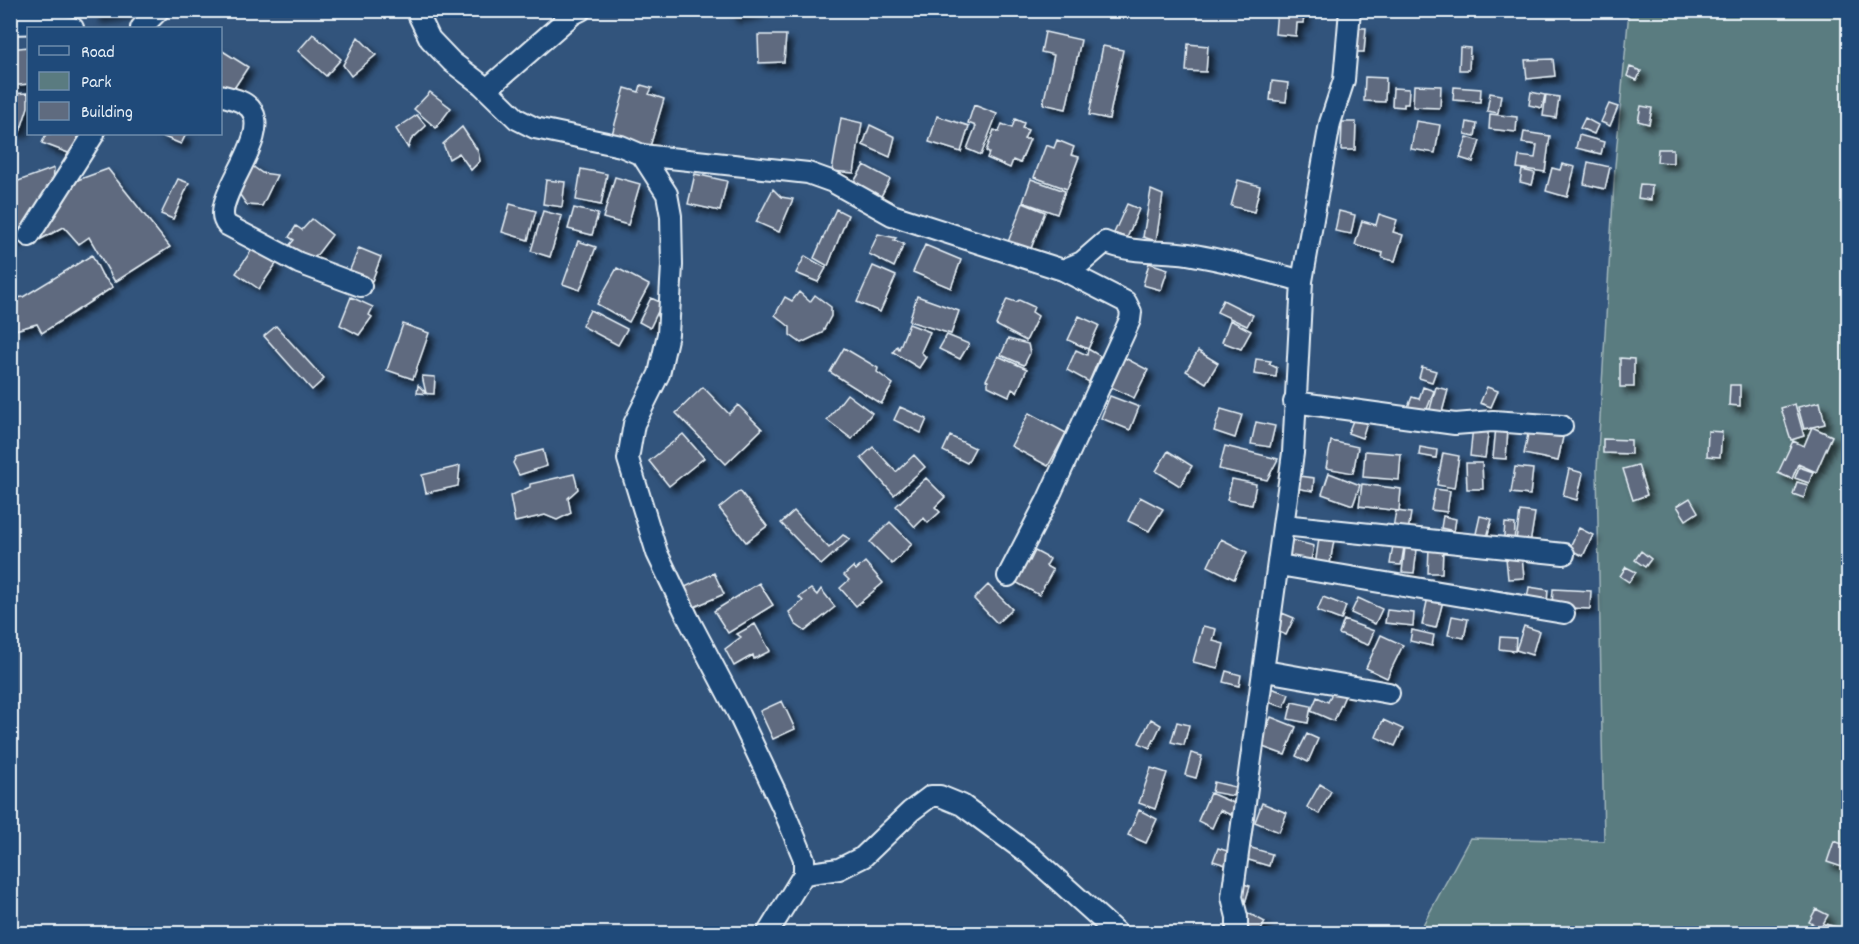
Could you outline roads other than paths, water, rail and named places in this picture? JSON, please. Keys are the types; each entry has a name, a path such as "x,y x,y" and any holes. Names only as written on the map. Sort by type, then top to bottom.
{"street":[{"path":"140,27 159,10"},
{"path":"416,10 430,39 452,62 487,90 517,119 536,128 621,146 642,155 808,173 833,182 892,215 988,243 1063,270 1126,302 1131,312 1130,320 1048,498 1008,576"},
{"path":"487,90 573,14 581,10"},
{"path":"1237,933 1237,917 1232,897 1265,671 1293,453 1302,281 1330,123 1344,80 1350,10"},
{"path":"10,24 50,23 68,27"},
{"path":"222,95 233,98 250,108 254,123 254,133 243,165 222,212 222,220 227,225 299,263 361,286"},
{"path":"29,236 93,135"},
{"path":"642,155 667,194 671,216 672,266 668,334 659,374 634,424 628,459 632,479 657,553 739,715 804,859 804,874 767,933"},
{"path":"1063,270 1082,262 1105,242 1116,247 1156,254 1186,254 1302,281"},
{"path":"1294,402 1455,424 1493,421 1562,426"},
{"path":"1283,525 1564,554"},
{"path":"1279,566 1564,613"},
{"path":"1265,671 1389,693"},
{"path":"804,874 839,869 863,857 910,811 931,796 940,796 962,805 1030,855 1118,933"}]}
